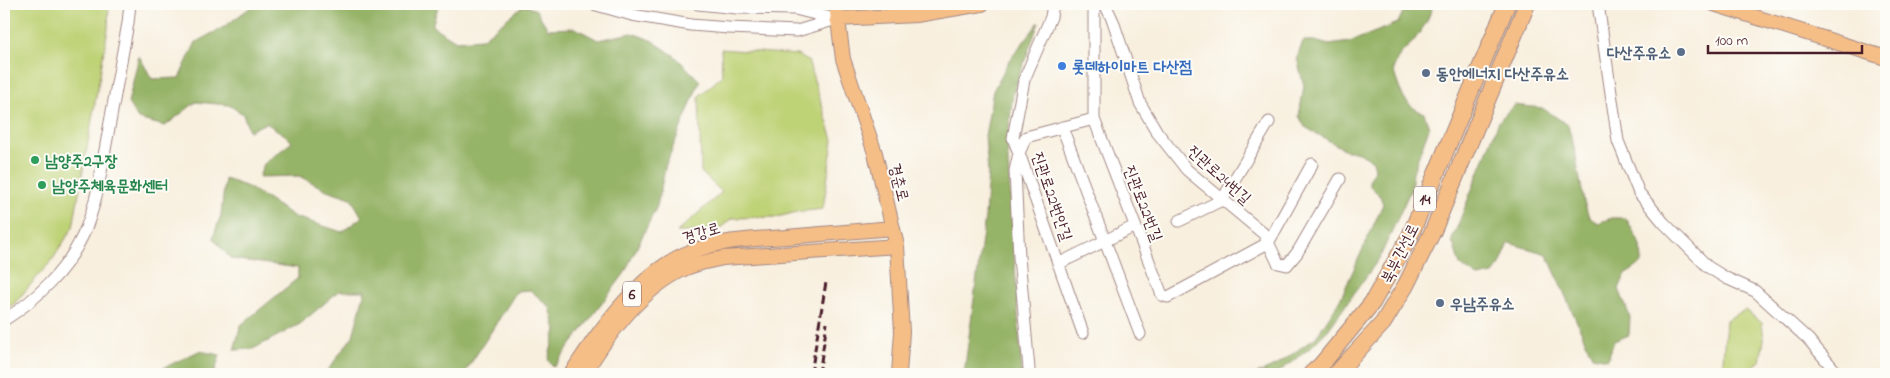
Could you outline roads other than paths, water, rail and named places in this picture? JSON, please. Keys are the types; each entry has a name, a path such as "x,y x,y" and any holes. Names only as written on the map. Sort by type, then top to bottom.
{"highway":[{"name":"북부간선로","path":"1316,370 1372,303 1410,236 1507,4"},
{"name":"북부간선로","path":"1336,374 1383,323 1406,285 1433,231 1527,4"},
{"path":"1303,374 1316,370"}],"main road":[{"name":"경춘로","path":"836,4 843,59 875,154 897,246 902,332 899,374"},
{"path":"837,19 916,14 982,4"},
{"path":"1714,4 1886,58"},
{"name":"경강로","path":"571,374 595,336 625,301 658,270 684,254 717,243 893,228"},
{"name":"경강로","path":"584,374 598,351 634,307 659,284 685,269 700,263 723,258 897,246"}],"street":[{"path":"4,320 43,290 67,261 83,236 95,203 130,4"},
{"path":"593,4 632,15 691,25 729,28 797,31 837,19"},
{"path":"698,4 737,8 794,9 837,19"},
{"path":"1029,370 1014,171 1019,153 1014,138 1024,80 1051,17 1053,4"},
{"name":"진관로22번길","path":"1094,4 1094,119 1162,295 1168,296 1268,243"},
{"name":"진관로24번길","path":"1105,4 1113,21 1140,103 1152,125 1187,170 1264,234 1278,263 1287,265 1297,253 1340,179"},
{"path":"1598,4 1618,141 1639,193 1664,223 1708,268 1756,291 1808,339 1838,374"},
{"name":"진관로22번안길","path":"1083,333 1019,153 1026,137 1094,119"},
{"path":"1179,221 1222,200 1269,122"},
{"path":"1062,127 1140,334"},
{"path":"1268,243 1312,164"},
{"path":"1058,264 1135,226"}],"railway":[{"path":"811,374 826,282"},
{"path":"819,374 827,323"}],"place":[{"name":"다산주유소","path":"1681,52"},
{"name":"롯데하이마트 다산점","path":"1062,66"},
{"name":"동안에너지 다산주유소","path":"1426,73"},
{"name":"남양주2구장","path":"35,160"},
{"name":"남양주체육문화센터","path":"42,185"},
{"name":"우남주유소","path":"1440,303"}]}
